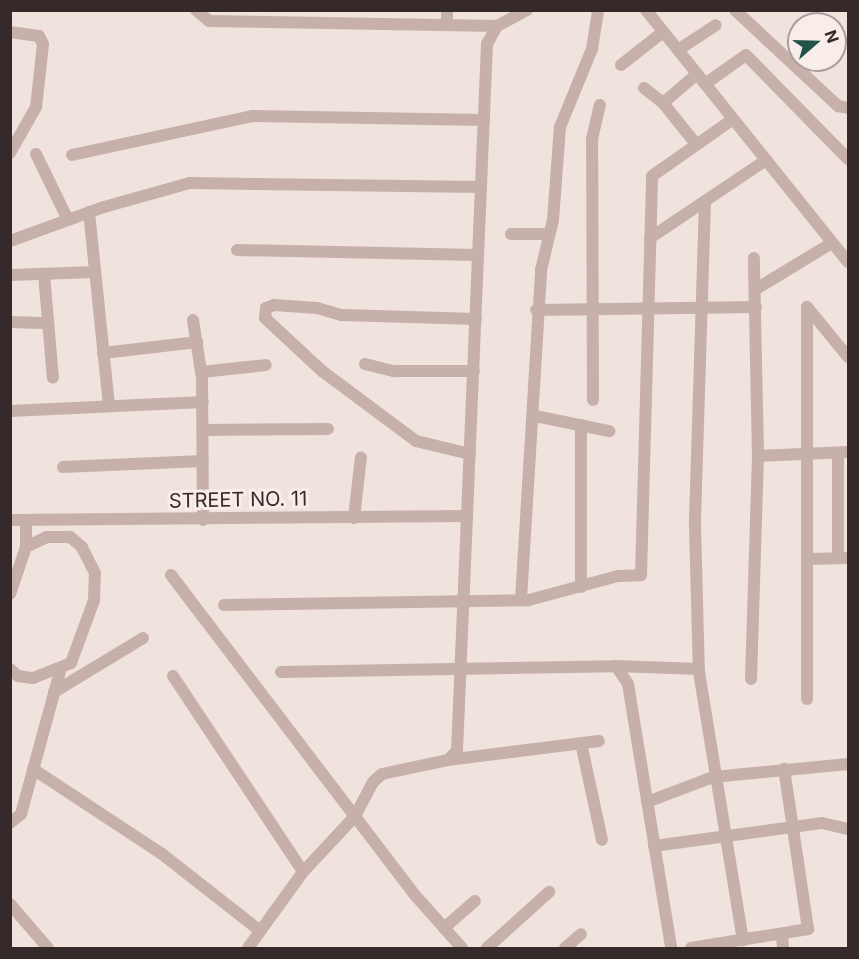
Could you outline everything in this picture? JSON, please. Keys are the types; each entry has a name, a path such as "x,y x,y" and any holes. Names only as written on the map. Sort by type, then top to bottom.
{"street":[{"path":"196,10 209,21 258,16 349,17 447,24 501,20 527,10"},
{"path":"447,10 447,24"},
{"path":"522,600 535,416 536,310 549,234 560,127 592,49 598,10"},
{"path":"646,10 849,262"},
{"path":"735,10 838,106 849,108"},
{"path":"448,760 458,751 487,44 501,20"},
{"path":"678,50 716,24"},
{"path":"10,32 39,36 43,44 36,107 10,153"},
{"path":"621,65 663,32"},
{"path":"663,103 746,55 849,159"},
{"path":"644,88 663,103 696,144"},
{"path":"593,400 592,140 600,105"},
{"path":"72,155 252,116 484,120"},
{"path":"224,605 522,600 642,573 652,176 733,119"},
{"path":"36,154 68,220"},
{"path":"650,238 766,160"},
{"path":"10,241 89,212 190,183 481,187"},
{"path":"705,201 704,309 695,524 699,669 713,777 743,940"},
{"path":"89,212 109,406"},
{"path":"511,234 549,234"},
{"path":"756,289 832,243"},
{"path":"237,250 478,255"},
{"path":"751,679 758,456 754,258"},
{"path":"10,275 95,272"},
{"path":"44,274 53,378"},
{"path":"470,454 416,441 322,371 265,318 266,308 274,305 317,308 342,315 476,320"},
{"path":"536,310 756,307"},
{"path":"807,699 807,307 849,357"},
{"path":"193,320 201,372 203,520"},
{"path":"10,322 48,322"},
{"path":"103,353 196,342"},
{"path":"365,364 394,371 474,371"},
{"path":"201,372 266,365"},
{"path":"10,411 202,402"},
{"path":"535,416 609,431"},
{"path":"580,587 581,425"},
{"path":"203,430 328,429"},
{"path":"758,456 843,453 843,558 808,559"},
{"path":"354,518 361,457"},
{"path":"63,467 203,461"},
{"name":"STREET NO. 11","path":"10,520 467,516"},
{"path":"10,594 26,547 26,520"},
{"path":"10,669 18,676 33,678 60,671 70,663 82,638 94,600 95,573 82,547 70,537 47,537 26,547"},
{"path":"171,575 355,816 462,948"},
{"path":"54,692 143,638"},
{"path":"281,672 616,666 699,669"},
{"path":"616,666 628,684 671,948"},
{"path":"10,823 21,814 60,671"},
{"path":"173,676 303,872"},
{"path":"248,948 303,872 355,816 382,774 448,760 599,741"},
{"path":"581,743 602,840"},
{"path":"646,802 713,777 784,768 849,764"},
{"path":"691,948 806,930 809,926 784,768"},
{"path":"33,769 162,854 259,930"},
{"path":"654,846 822,823 849,829"},
{"path":"487,948 549,892"},
{"path":"444,928 475,901"},
{"path":"10,904 48,948"},
{"path":"565,948 581,934"},
{"path":"782,934 783,948"}]}
